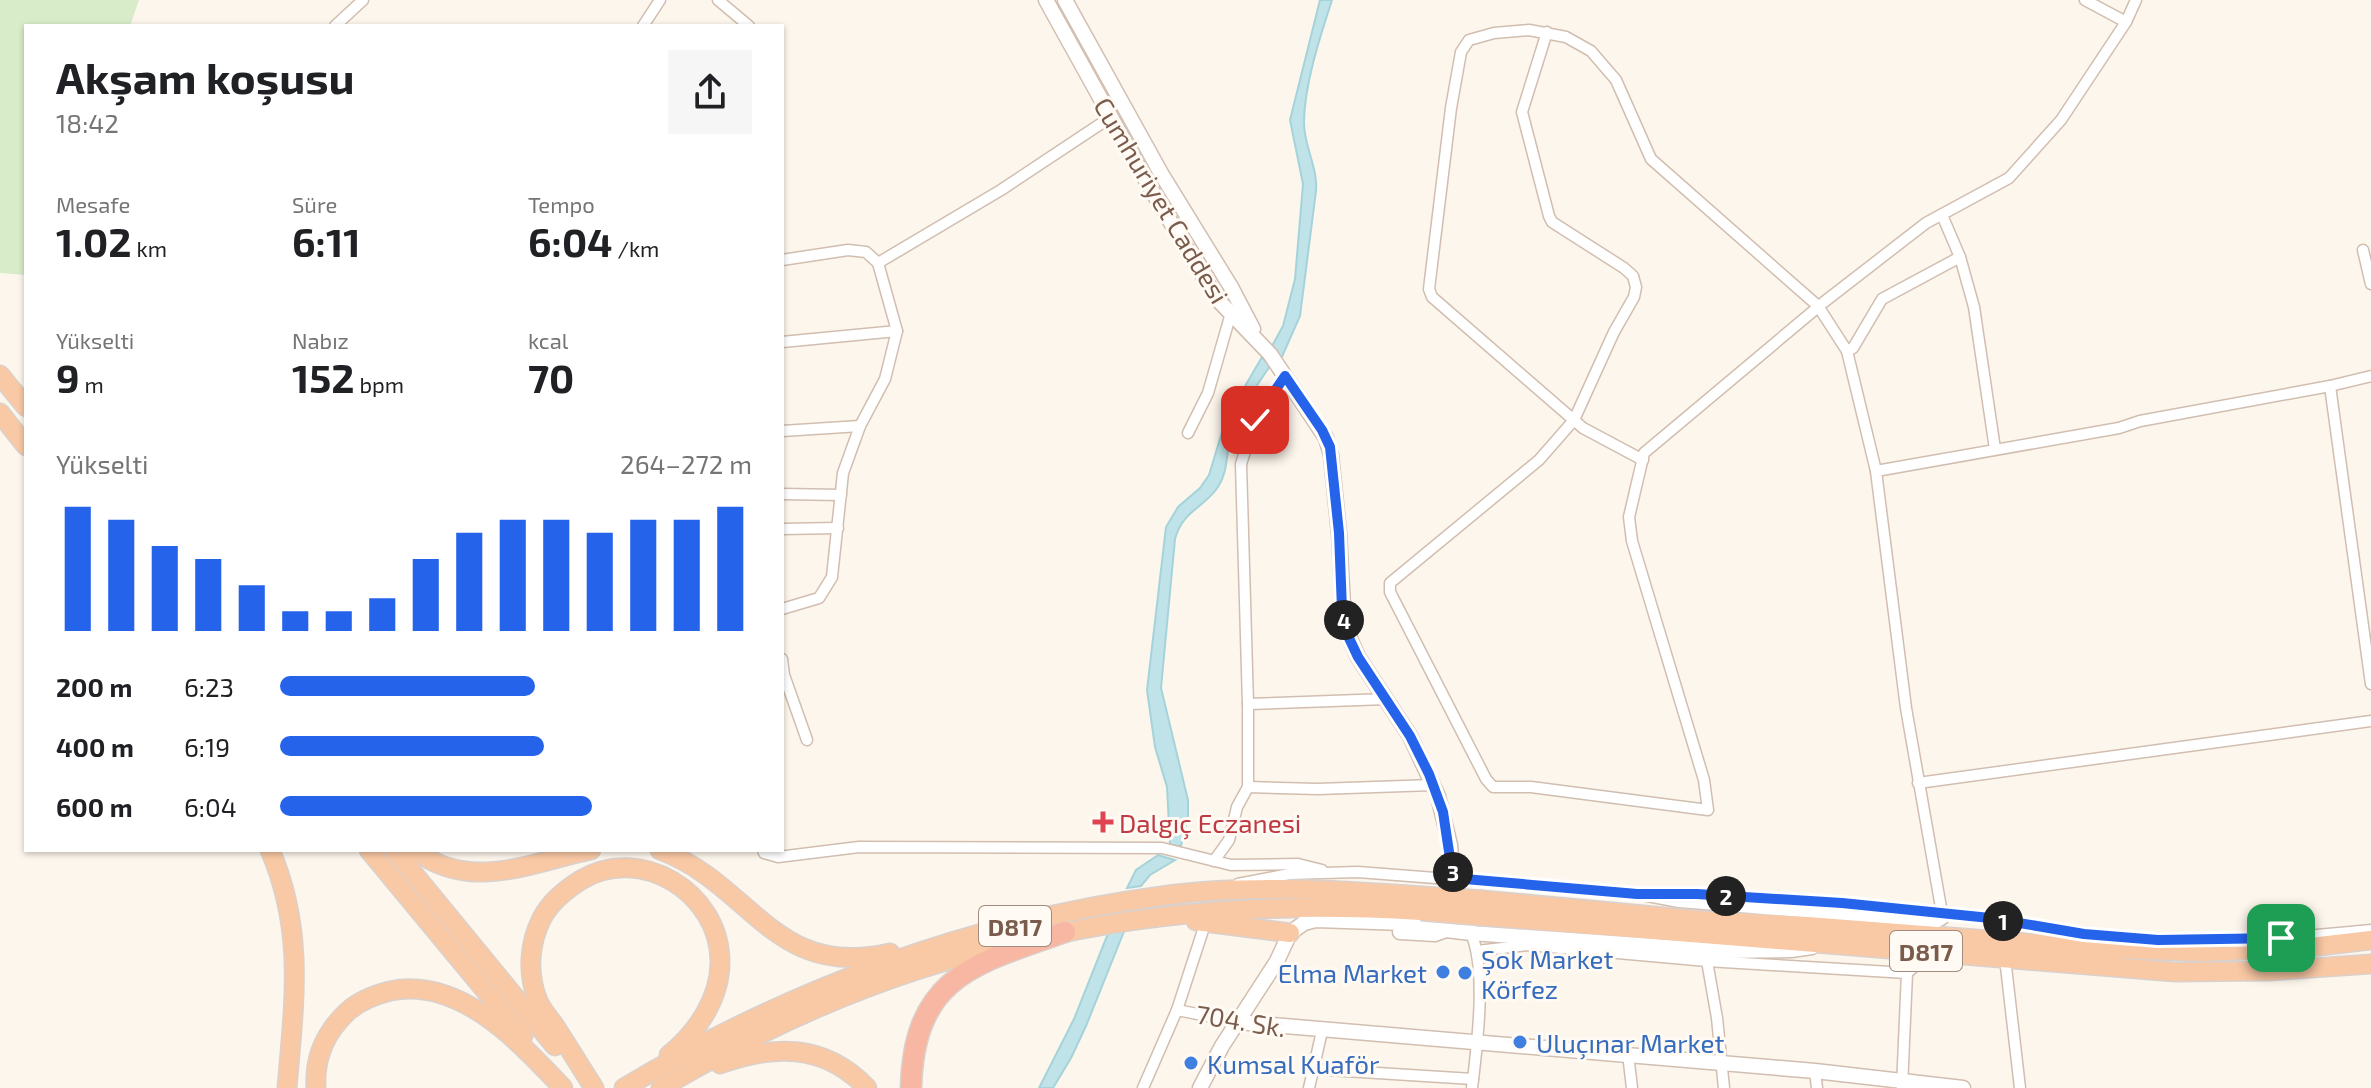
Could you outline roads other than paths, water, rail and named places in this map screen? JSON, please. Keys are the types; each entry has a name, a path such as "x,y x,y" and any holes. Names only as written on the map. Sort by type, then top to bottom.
{"highway":[{"path":"0,375 24,405"},
{"path":"0,405 24,434"},
{"path":"0,413 24,443"},
{"path":"271,852 291,916 296,966 287,1088"},
{"path":"371,852 564,1088"},
{"path":"396,852 592,1088"},
{"path":"419,852 455,870 491,873 583,852"},
{"path":"666,852 685,859 709,876 768,928 795,946 820,955 844,958 878,956 1002,929"},
{"path":"592,1088 539,1001 532,976 531,952 537,927 548,906 568,888 591,874 614,868 641,868 666,876 685,888 702,907 716,934 720,960 718,985 694,1030 674,1051 635,1082"},
{"name":"D817","path":"635,1082 711,1039 809,992 927,950 1081,910 1136,900 1224,891 1353,891 1421,904"},
{"name":"D817","path":"662,1088 714,1056 815,1009 877,985 1002,946 1065,932 1158,916 1230,908 1421,904 1807,926 2092,948 2206,952 2371,940"},
{"name":"D817","path":"1481,908 2175,972 2268,971 2371,964"},
{"path":"1158,916 1171,920 1295,930"},
{"path":"911,1088 917,1035 928,1010 943,988 967,969 1065,932"},
{"path":"316,1088 320,1051 329,1030 350,1009 373,995 425,988 451,997 479,1013 508,1034 564,1088"},
{"path":"662,1088 727,1061 766,1052 795,1051 825,1057 850,1071 867,1088"}],"street":[{"path":"337,24 363,0"},
{"path":"644,24 660,0"},
{"path":"718,0 742,24"},
{"name":"Cumhuriyet Caddesi","path":"1046,0 1204,278 1231,313 1259,340 1322,430 1330,447 1344,625 1358,657 1410,736 1433,785 1443,812 1453,878 1471,933"},
{"path":"1065,0 1162,175 1231,287 1259,340"},
{"path":"2085,0 2126,22"},
{"path":"1547,32 1522,112 1549,216 1552,222 1633,276 1636,287 1634,297 1614,332 1574,420 1539,460 1390,583 1390,592 1486,779 1493,787 1531,787 1708,810 1704,780 1632,541 1629,517 1644,453 1818,306 1926,223 2009,178 2061,120 2126,22 2136,0"},
{"path":"1224,891 1259,878 1327,872 1453,878 1637,894 1679,902 1800,906 1941,922 1943,914 1906,708 1876,471 1847,351 1818,306 1651,159 1616,80 1591,51 1566,37 1529,30 1494,33 1469,40 1461,52 1451,108 1429,289 1432,297 1583,428 1643,460"},
{"path":"878,263 1001,190 1111,117"},
{"path":"1942,215 1960,257 1974,307 1995,449"},
{"path":"784,260 860,249 872,256 878,263 897,331 885,379 860,426 843,473 832,577 819,598 784,608"},
{"path":"2363,250 2371,284"},
{"path":"1847,351 1853,348 1882,299 1960,257"},
{"path":"1188,433 1208,393 1231,313"},
{"path":"784,342 897,331"},
{"path":"1214,861 1229,840 1237,807 1248,787 1241,464 1255,420 1285,376"},
{"path":"1876,471 2119,428 2140,421 2371,376"},
{"path":"2330,386 2371,684"},
{"path":"784,431 860,426"},
{"path":"784,494 841,495"},
{"path":"784,529 838,528"},
{"path":"784,678 807,740"},
{"path":"1248,704 1386,699"},
{"path":"1918,783 2207,743 2267,738 2371,721"},
{"path":"1248,787 1318,789 1433,785"},
{"path":"764,852 778,857 859,847 1162,848 1231,865 1309,865 1327,872"},
{"path":"1943,914 1990,918 2084,934 2158,940 2281,938 2371,930"},
{"path":"1177,1010 1206,921"},
{"path":"1200,1088 1295,930 1329,928 1435,934 1446,930 1724,951 1791,950 1841,943"},
{"path":"1313,1069 1473,1084 1477,1041 1477,951 1471,933"},
{"path":"1477,951 1528,945 1707,961 1907,973 1932,952"},
{"path":"2005,958 2020,1088"},
{"path":"1707,961 1724,1088"},
{"path":"1902,1084 1907,973"},
{"name":"704. Sk.","path":"1143,1088 1177,1010 1237,1022 1322,1031 1628,1054 1963,1088"},
{"path":"1309,1088 1322,1031"},
{"path":"1628,1054 1632,1088"},
{"path":"1815,1071 1817,1088"}],"water":[{"path":"1320,0 1332,0 1310,77 1304,123 1316,191 1300,316 1281,359 1272,346 1283,326 1295,279 1303,184 1290,120"},
{"path":"1262,357 1270,366 1234,426 1222,480 1183,522 1175,539 1161,688 1188,800 1188,816 1181,846 1170,845 1167,787 1155,747 1147,690 1166,527 1178,507 1200,488 1209,475 1226,419"},
{"path":"1158,855 1175,860 1150,875 1141,886 1127,888 1136,870"},
{"path":"1125,929 1071,1058 1053,1088 1039,1088 1074,1019 1109,931"}],"place":[{"name":"Dalgıç Eczanesi","path":"1103,822"},
{"name":"Elma Market","path":"1443,972"},
{"name":"Şok Market Körfez","path":"1465,973"},
{"name":"Uluçınar Market","path":"1520,1042"},
{"name":"Kumsal Kuaför","path":"1191,1063"}]}
